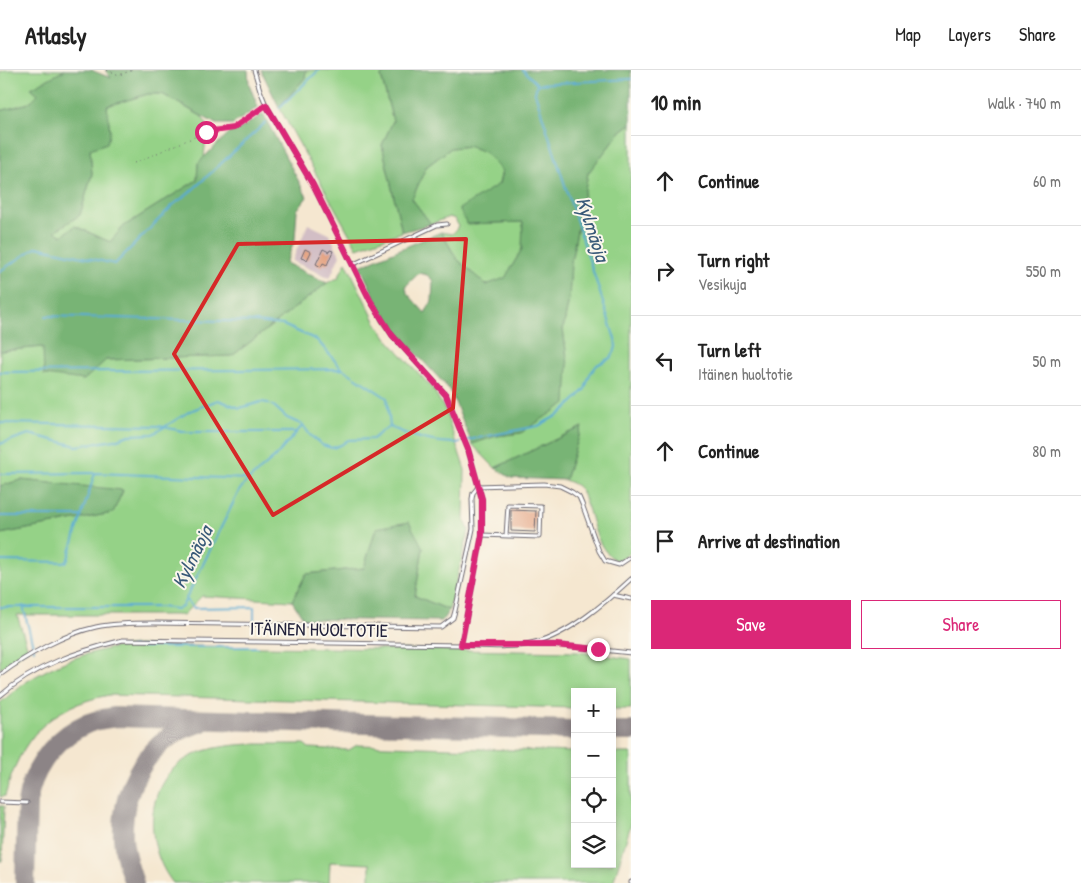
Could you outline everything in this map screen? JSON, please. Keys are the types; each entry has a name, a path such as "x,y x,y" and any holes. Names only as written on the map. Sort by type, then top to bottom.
{"lane":[{"path":"254,70 266,105 313,185 354,264 370,300 392,335 446,395 468,449 482,499 482,535 461,645"},
{"path":"354,264 437,225 447,224"},
{"path":"0,675 30,655 73,634 111,624 441,627 453,618 473,529 473,492 478,486 544,484 560,486 578,497 599,551 605,561 619,564 631,558"},
{"path":"482,535 506,536 540,537 542,506 508,505 506,536"},
{"name":"ITÄINEN HUOLTOTIE","path":"0,696 37,669 54,661 88,649 124,640 512,646 535,643 565,630 613,595 631,579"},
{"path":"613,595 631,599"},
{"path":"512,646 555,645 631,653"},
{"path":"0,802 27,803"}],"path":[{"path":"107,70 119,75 133,70"},
{"path":"134,163 206,132 233,128 266,105"}],"highlighted area":[{"path":"466,239 453,408 273,515 174,354 238,244"}],"shaded area":[{"path":"308,224 329,234 340,255 330,278 292,261"}],"green space":[{"path":"7,70 65,70 32,88 38,94 29,103 0,111 0,72"},
{"path":"65,70 91,70 111,78 105,70 248,70 249,84 258,107 233,124 216,124 162,94 148,94 107,106 110,132 107,143 90,149 92,174 80,215 55,231 62,236 75,226 110,242 124,226 197,180 198,163 231,131 240,129 263,114 307,197 297,210 295,239 286,263 327,283 232,356 106,360 84,380 44,375 43,347 0,351 0,111 29,103 38,94 31,88"},
{"path":"261,70 306,70 305,78 279,107"},
{"path":"306,70 386,70 381,77 393,121 382,145 402,232 357,248 279,107 305,78"},
{"path":"386,70 631,70 631,124 622,130 588,173 571,262 569,299 563,329 568,365 566,403 521,433 496,436 472,444 450,390 386,321 360,266 441,232 457,259 486,285 505,278 522,249 523,222 467,224 459,209 499,184 502,171 486,153 470,146 451,148 426,167 412,199 431,224 402,232 382,145 393,121 381,76","holes":["419,273 427,275 433,281 432,301 425,313 407,293 406,286"]},
{"path":"148,94 162,94 201,116 207,124 204,158 198,163 197,180 124,226 110,242 75,226 62,236 54,231 80,215 92,174 90,149 110,132 107,106"},
{"path":"631,124 631,552 617,561 609,555 599,541 581,490 576,485 565,480 582,427 495,468 472,444 496,436 521,433 568,365 563,329 569,299 571,262 588,173 622,130"},
{"path":"470,146 486,153 502,171 499,184 467,224 524,222 522,249 505,279 486,285 457,259 441,232 452,234 458,225 455,219 449,217 431,224 412,199 426,167 451,148"},
{"path":"346,262 375,321 388,340 433,389 445,410 465,470 464,519 469,530 449,610 415,596 423,548 376,528 364,568 306,574 292,601 202,596 183,615 17,615 28,649 0,669 0,534 112,513 123,491 21,480 0,486 0,351 44,347 106,360 232,356 327,283 338,278"},
{"path":"582,427 565,480 511,478 495,468"},
{"path":"21,480 123,490 113,513 0,534 0,486"},
{"path":"409,522 423,548 415,596 449,610 442,621 304,619 292,601 306,574 364,568 376,528"},
{"path":"123,646 578,652 631,659 631,709 616,709 616,688 571,688 571,708 109,695 88,700 70,708 54,717 41,728 29,741 20,757 5,796 0,797 0,703 27,681 43,672 69,660"},
{"path":"304,744 309,748 349,750 357,745 571,752 571,868 616,868 616,753 631,753 631,824 613,883 370,883 370,864 330,862 329,883 173,883 163,868 153,834 153,816 156,799 163,783 173,769 195,754 219,747"},
{"path":"0,806 4,806 2,861 0,861"}],"building":[{"path":"305,249 311,252 307,260 301,258"},
{"path":"323,249 329,252 330,250 333,251 327,265 323,263 321,267 316,264"},
{"path":"511,510 536,511 535,532 511,531"}],"waterway":[{"name":"Kylmäoja","path":"279,108 319,70"},
{"name":"Kylmäoja","path":"523,70 537,84 631,79"},
{"name":"Kylmäoja","path":"468,440 538,426 560,414 585,389 590,374 597,365 612,357 616,347 535,93 537,84"},
{"path":"0,271 37,247 115,264 173,205 189,193 265,123"},
{"path":"46,316 256,322 283,325 317,340 342,369"},
{"path":"0,372 343,369 387,398 390,427"},
{"name":"Kylmäoja","path":"0,444 29,434 77,446 115,440 129,435 153,434 190,411 218,400 240,408 261,402 268,403 287,418 303,425 310,435 322,445 332,448 348,440 373,439 390,427 424,439 460,443"},
{"path":"0,423 159,426 187,432 296,432"},
{"name":"Kylmäoja","path":"0,607 161,607 177,609 182,607 239,491 246,482 274,458 303,425"},
{"path":"0,474 95,473"},
{"path":"0,561 67,562 95,473 249,479"},
{"path":"0,516 81,516"},
{"path":"187,601 194,608 254,607 254,620"},
{"path":"23,606 34,650"},
{"path":"131,647 257,647"}],"taxiway":[{"path":"25,883 27,803 33,781 44,760 59,742 78,728 96,721 115,717 571,730"},
{"path":"134,883 123,838 127,801 133,783 141,767 152,752 166,739 200,723"},
{"path":"616,731 631,731"}],"route":[{"path":"206,132 239,126 266,105 313,185 354,264 370,300 392,335 446,395 468,449 482,499 482,535 461,645 555,645 598,649"}]}
